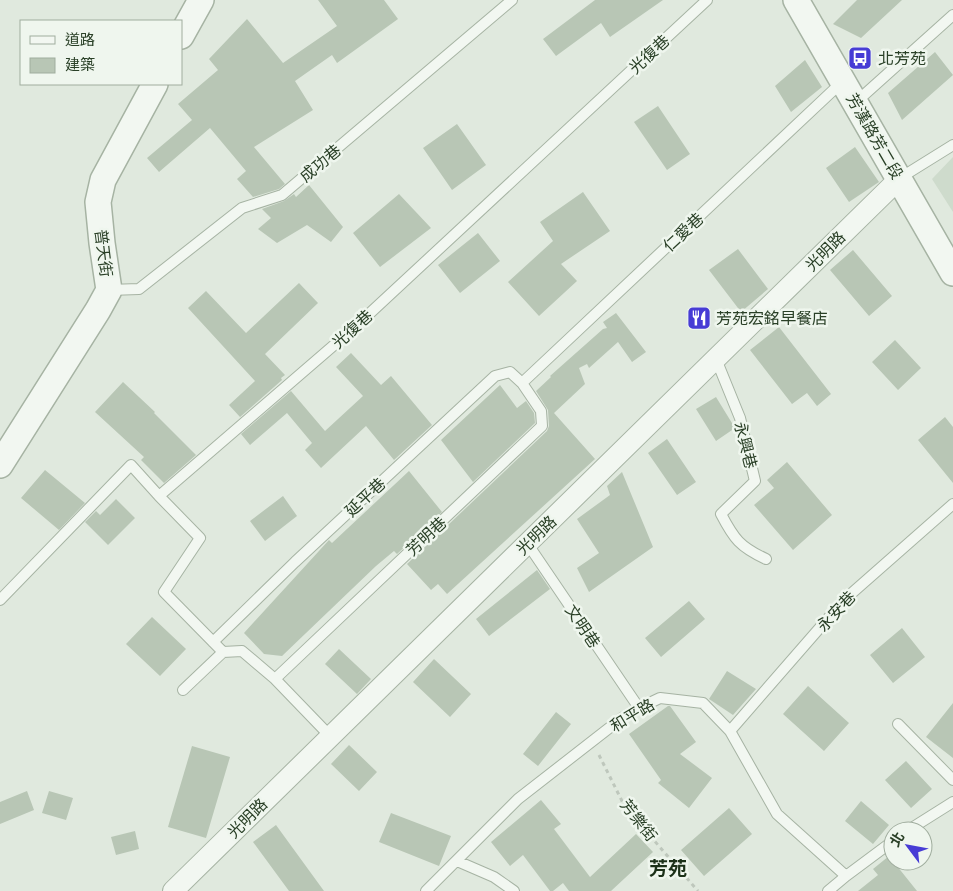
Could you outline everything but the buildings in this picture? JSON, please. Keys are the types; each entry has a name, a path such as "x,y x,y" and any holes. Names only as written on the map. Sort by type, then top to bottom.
{"street":[{"path":"182,34 201,0"},
{"name":"芳漢路芳二段","path":"796,0 953,273"},
{"name":"普天街","path":"0,465 109,290 98,202 103,180 154,85"},
{"name":"光明路","path":"173,891 900,178"}],"lane":[{"name":"成功巷","path":"109,290 139,289 242,208 282,195 512,0"},
{"name":"光復巷","path":"159,496 355,327 707,0"},
{"path":"855,102 953,15"},
{"name":"仁愛巷","path":"522,383 843,81"},
{"path":"900,178 953,145"},
{"name":"永興巷","path":"716,360 740,418 755,481 721,514 734,538 750,552 766,559"},
{"name":"延平巷","path":"213,642 302,555 495,376 510,372 522,383"},
{"name":"芳明巷","path":"274,679 542,426 541,411 522,383"},
{"path":"0,600 131,465 200,538 164,592 222,652"},
{"name":"永安巷","path":"730,731 844,600 953,504"},
{"name":"文明巷","path":"527,543 639,708"},
{"path":"183,690 222,652 242,651 274,679 330,736"},
{"name":"和平路","path":"426,891 518,799 622,718 660,698 703,704 730,731 777,814 846,876"},
{"path":"898,724 953,780"},
{"path":"923,821 953,802"},
{"path":"828,891 883,848"},
{"path":"457,861 494,877 514,891"}],"path":[{"name":"芳樂街","path":"593,741 625,807 698,891"}],"shaded area":[{"path":"953,157 953,212 932,179"}],"place":[{"name":"北芳苑","path":"860,58"},
{"name":"芳苑宏銘早餐店","path":"699,318"}],"district":[{"name":"芳苑","path":"668,868"}]}
